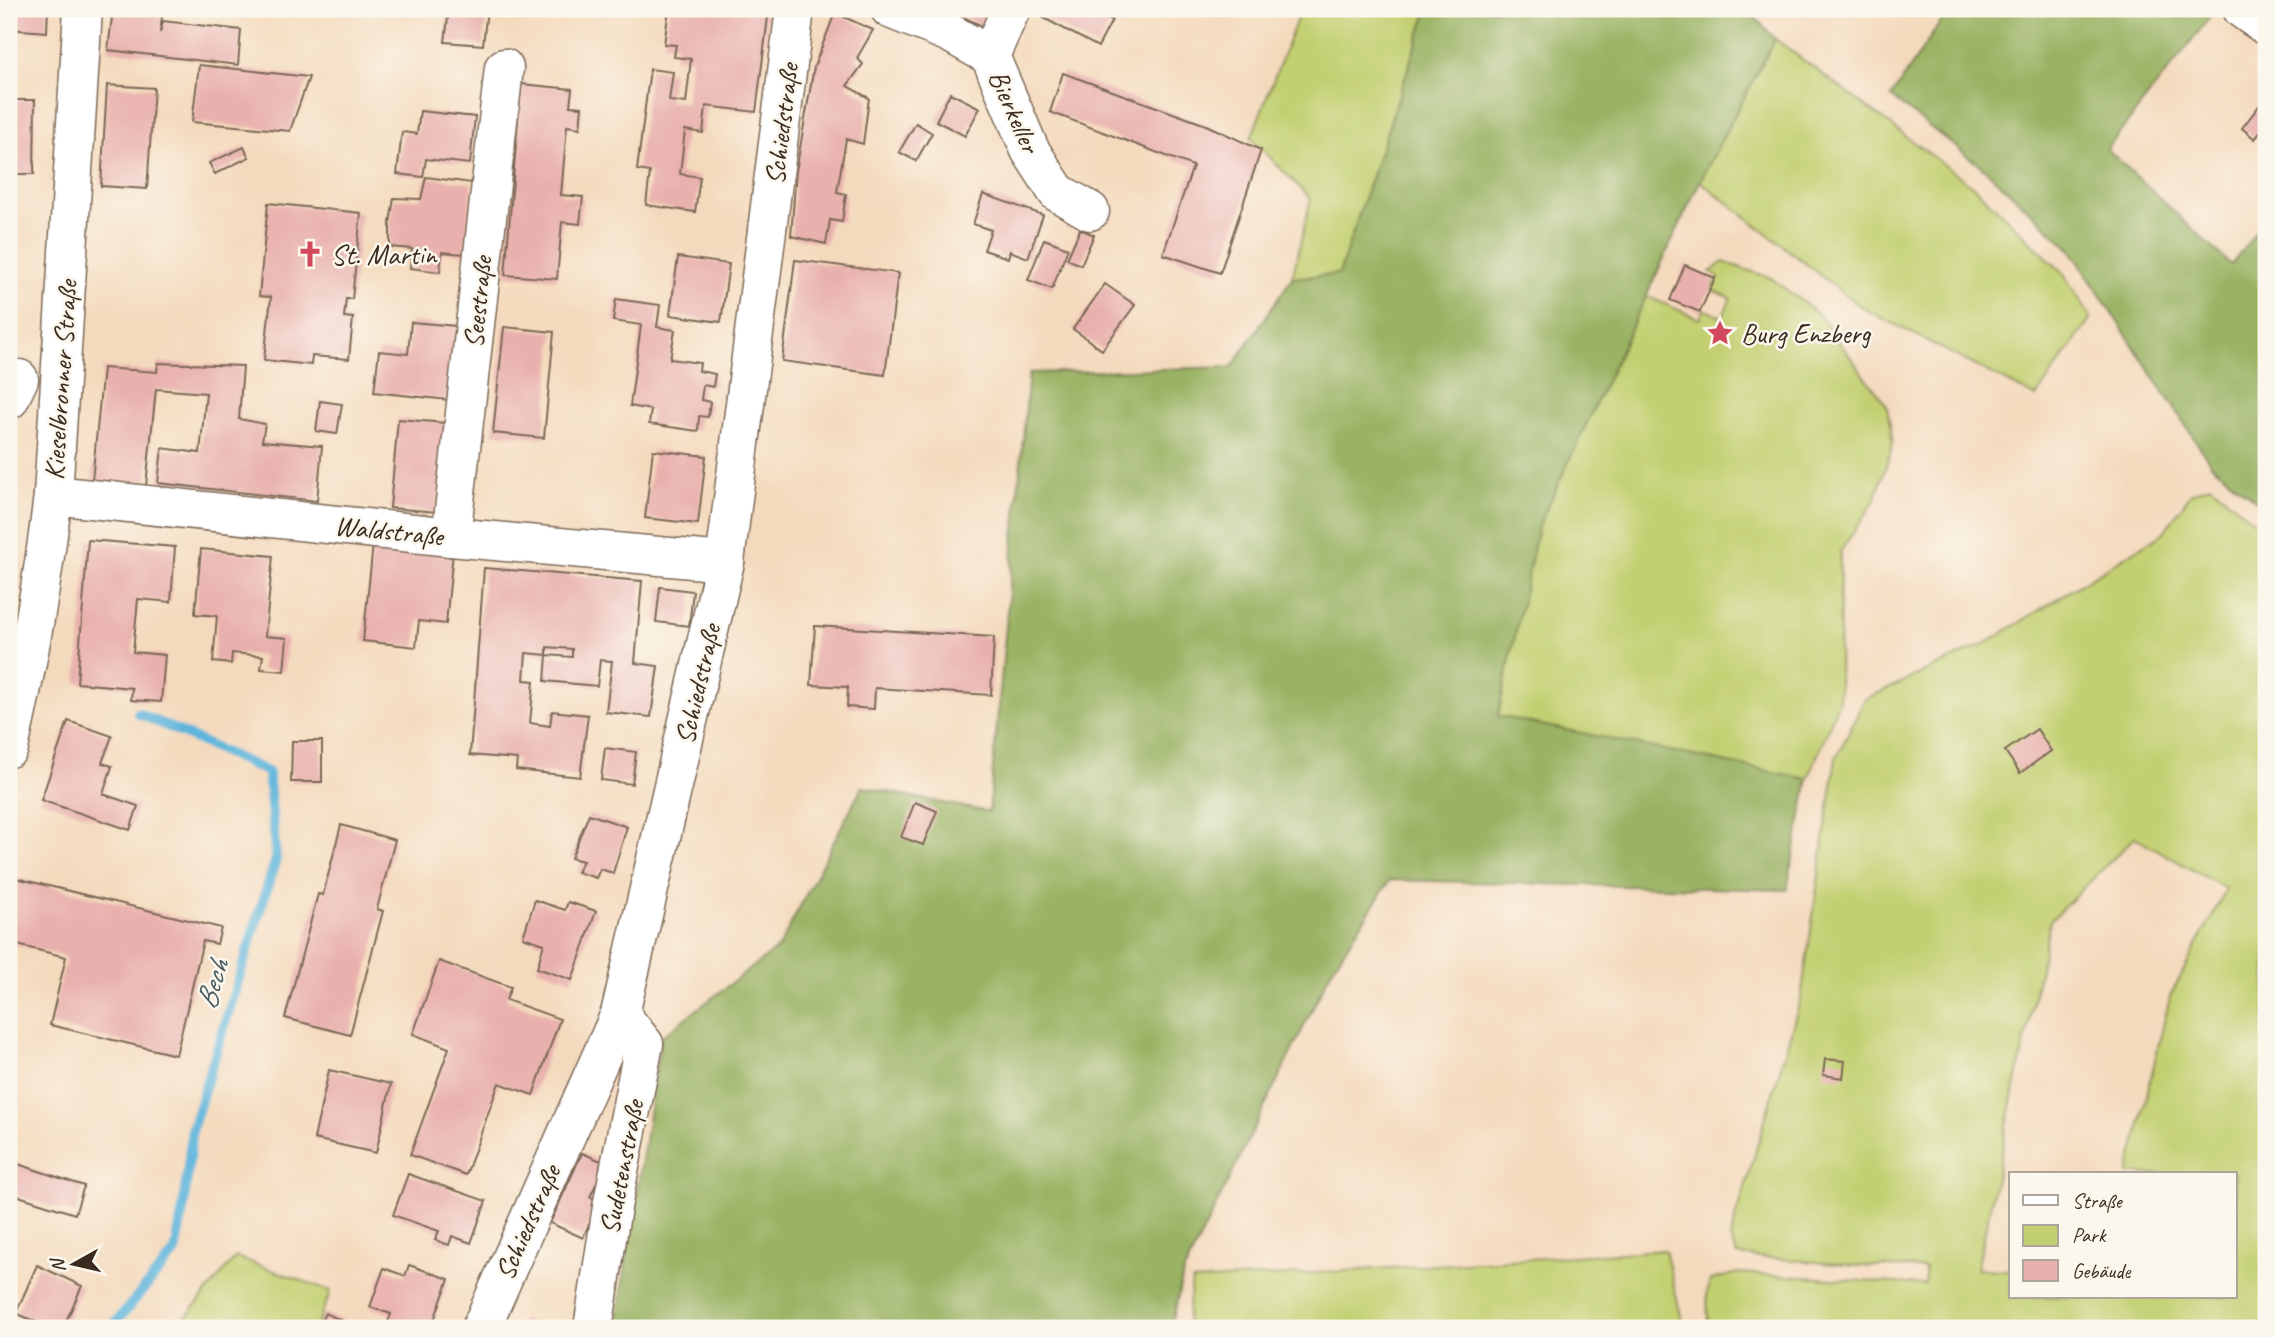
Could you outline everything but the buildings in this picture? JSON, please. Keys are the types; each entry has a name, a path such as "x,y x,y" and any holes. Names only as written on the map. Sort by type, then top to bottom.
{"street":[{"name":"Kieselbronner Straße","path":"9,748 31,651 53,495 83,9"},
{"name":"Schiedstraße","path":"481,1328 620,1014 725,562 794,9"},
{"name":"Bierkeller","path":"890,9 950,33 990,56 1030,150 1057,192 1090,211"},
{"path":"990,56 1012,9"},
{"path":"2242,9 2266,26"},
{"name":"Seestraße","path":"451,537 504,68"},
{"name":"Waldstraße","path":"53,495 451,537 725,562"},
{"name":"Sudetenstraße","path":"593,1328 612,1207 644,1044 620,1014"}],"green space":[{"path":"1301,9 1428,9 1339,274 1292,278 1311,199 1251,138"},
{"path":"1428,9 1747,9 1775,39 1700,181 1538,527 1498,716 1808,779 1787,890 1390,880 1332,969 1183,1273 1171,1328 616,1328 661,1037 779,947 862,787 989,812 1029,373 1232,367 1292,278 1339,274"},
{"path":"1949,9 2202,9 2210,17 2107,149 2231,265 2266,219 2266,509 2211,464 2070,249 1987,171 1891,97"},
{"path":"1775,39 1974,187 2063,273 2091,318 2036,397 1861,307 1700,181"},
{"path":"1723,262 1771,278 1819,315 1887,406 1893,444 1875,500 1840,552 1839,701 1808,779 1497,717 1538,527 1646,296 1700,319 1704,309 1722,317 1731,298 1712,290 1719,277 1710,272"},
{"path":"2211,485 2266,532 2266,1328 1708,1328 1707,1293 1711,1280 1738,1273 1925,1285 1925,1268 1858,1266 1737,1255 1730,1238 1801,998 1836,758 1865,699 1985,644 2163,533 2191,493","holes":["2135,837 2226,889 2170,997 2128,1172 2236,1172 2236,1298 2009,1298 2009,1270 1977,1269 2050,921"]},
{"path":"1665,1250 1684,1328 1186,1328 1192,1281"},
{"path":"236,1257 331,1291 316,1328 177,1328"}],"waterway":[{"name":"Bech","path":"111,1328 175,1252 184,1204 192,1129 276,859 268,772 138,713"}],"place":[{"name":"St. Martin","path":"310,254"},
{"name":"Burg Enzberg","path":"1720,333"}]}
